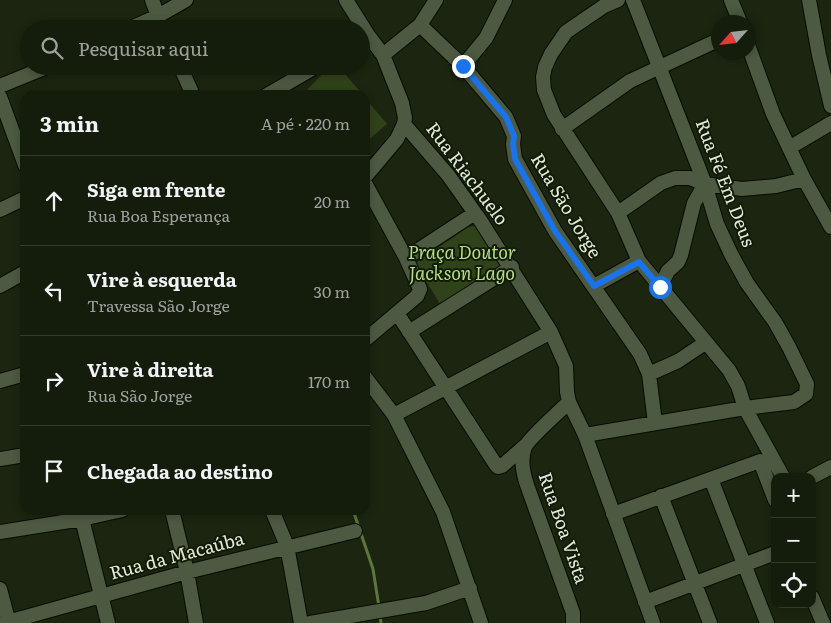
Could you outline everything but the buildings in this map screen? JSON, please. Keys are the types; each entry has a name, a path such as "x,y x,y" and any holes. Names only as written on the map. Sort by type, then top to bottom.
{"street":[{"path":"152,0 159,20"},
{"path":"163,20 186,0"},
{"path":"346,0 356,20"},
{"path":"383,55 420,25 436,0"},
{"path":"463,66 486,38 506,0"},
{"path":"618,0 604,6 566,32 551,54 546,67 543,77 544,90 562,129 618,213 639,262 729,370 738,386 745,408 780,473"},
{"name":"Rua Fé Em Deus","path":"633,0 705,184 717,224 747,283 784,338 807,384 806,394 794,402 745,408"},
{"path":"731,0 737,15"},
{"path":"809,0 831,106"},
{"name":"Rua São Jorge","path":"420,25 463,66 506,117 514,136 515,159 555,231 640,354 649,374 655,423"},
{"path":"370,43 383,55 402,103 404,124 397,139 370,170"},
{"path":"562,129 630,81 711,43"},
{"path":"753,60 773,114 804,178 831,226"},
{"path":"0,86 27,75"},
{"path":"184,75 191,90"},
{"path":"276,90 301,75"},
{"path":"0,97 20,151"},
{"path":"789,148 831,123"},
{"name":"Rua Riachuelo","path":"404,124 448,175 475,213 512,268 551,332 566,366 569,402 585,435 653,623"},
{"path":"618,213 667,180 690,178 705,184 757,189 804,178"},
{"path":"660,287 668,271 678,262 694,203 705,184"},
{"path":"370,192 406,258 418,283 420,293 370,336"},
{"path":"0,210 20,200"},
{"path":"406,258 475,213"},
{"path":"594,286 639,262"},
{"path":"409,332 512,268"},
{"path":"0,286 20,275"},
{"path":"397,313 496,466 502,466 526,445 569,402"},
{"path":"394,415 551,332"},
{"path":"649,374 678,361 705,343"},
{"path":"0,381 20,375"},
{"path":"370,384 394,415 443,512 481,623"},
{"path":"585,435 745,408"},
{"name":"Rua Boa Vista","path":"526,445 523,455 524,475 573,613 573,623"},
{"path":"0,459 20,456"},
{"path":"612,514 760,461 771,490"},
{"path":"816,475 831,467"},
{"path":"711,478 767,623"},
{"path":"661,496 710,623"},
{"path":"0,532 100,515"},
{"path":"173,515 187,572 196,623"},
{"path":"274,515 287,546 301,623"},
{"path":"82,519 108,623"},
{"name":"Rua da Macaúba","path":"7,623 187,572 287,546 355,531"},
{"path":"645,602 771,555"},
{"path":"310,623 426,603 470,588"},
{"path":"0,589 7,623"},
{"path":"816,606 823,623"}],"green space":[{"path":"321,75 346,75 359,90 307,90"},
{"path":"370,104 387,124 370,139"},
{"name":"Praça Doutor Jackson Lago","path":"468,227 477,227 502,264 500,271 442,307 416,265 417,262"}],"waterway":[{"path":"355,515 373,569 379,607"},
{"path":"380,614 381,623"}],"route":[{"path":"463,66 506,117 514,136 513,153 515,159 555,231 594,286 639,262 660,287"}]}
